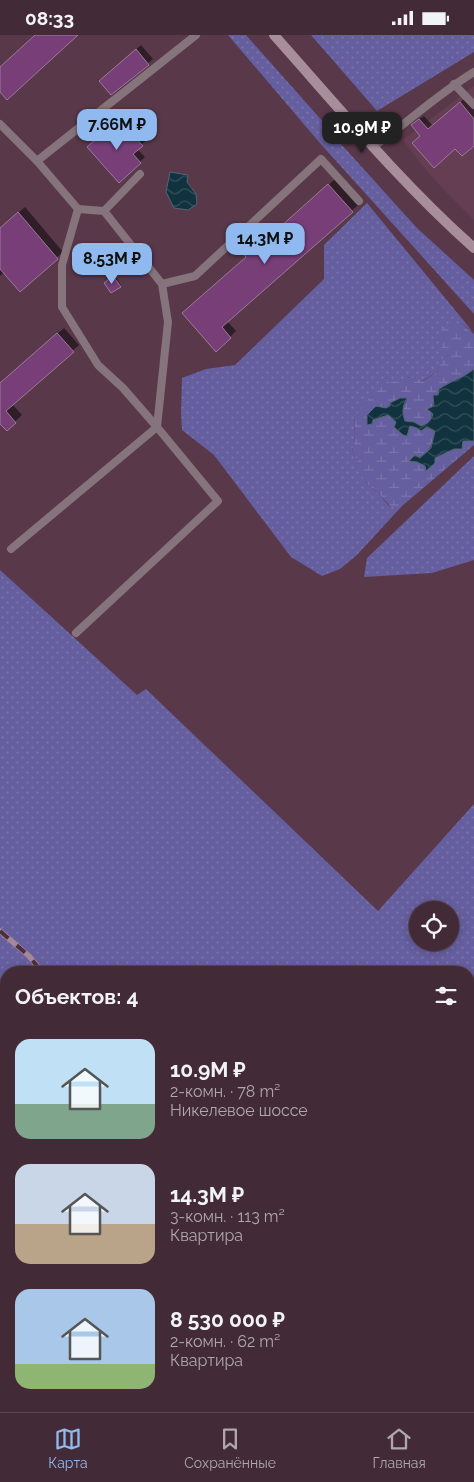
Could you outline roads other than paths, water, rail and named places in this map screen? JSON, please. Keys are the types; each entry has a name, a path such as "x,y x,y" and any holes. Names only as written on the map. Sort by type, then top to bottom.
{"main road":[{"path":"274,35 415,192 474,248"}],"lane":[{"path":"37,161 196,35"},
{"path":"373,147 404,125 454,84 474,72"},
{"path":"454,84 474,105"},
{"path":"0,124 37,161 78,209 104,211 162,284 168,322 157,427 11,549"},
{"path":"162,284 194,275 321,159 360,201"},
{"path":"104,211 140,173"},
{"path":"76,633 218,501 123,388 98,365 62,307 62,265 78,209"}],"water":[{"path":"170,172 188,175 187,182 196,194 197,204 188,210 174,208 166,192"},
{"path":"474,369 474,441 463,441 462,449 454,449 435,458 435,463 426,471 425,466 409,461 415,455 420,458 431,448 435,431 427,427 421,431 410,426 407,436 403,435 394,427 396,422 388,415 373,420 372,424 367,425 367,415 376,406 386,408 390,406 390,403 400,398 407,398 403,409 405,421 414,422 421,426 426,424 433,414 427,409 434,406 433,395 438,395 439,389"}],"railway":[{"path":"0,931 29,956 37,966"}]}
